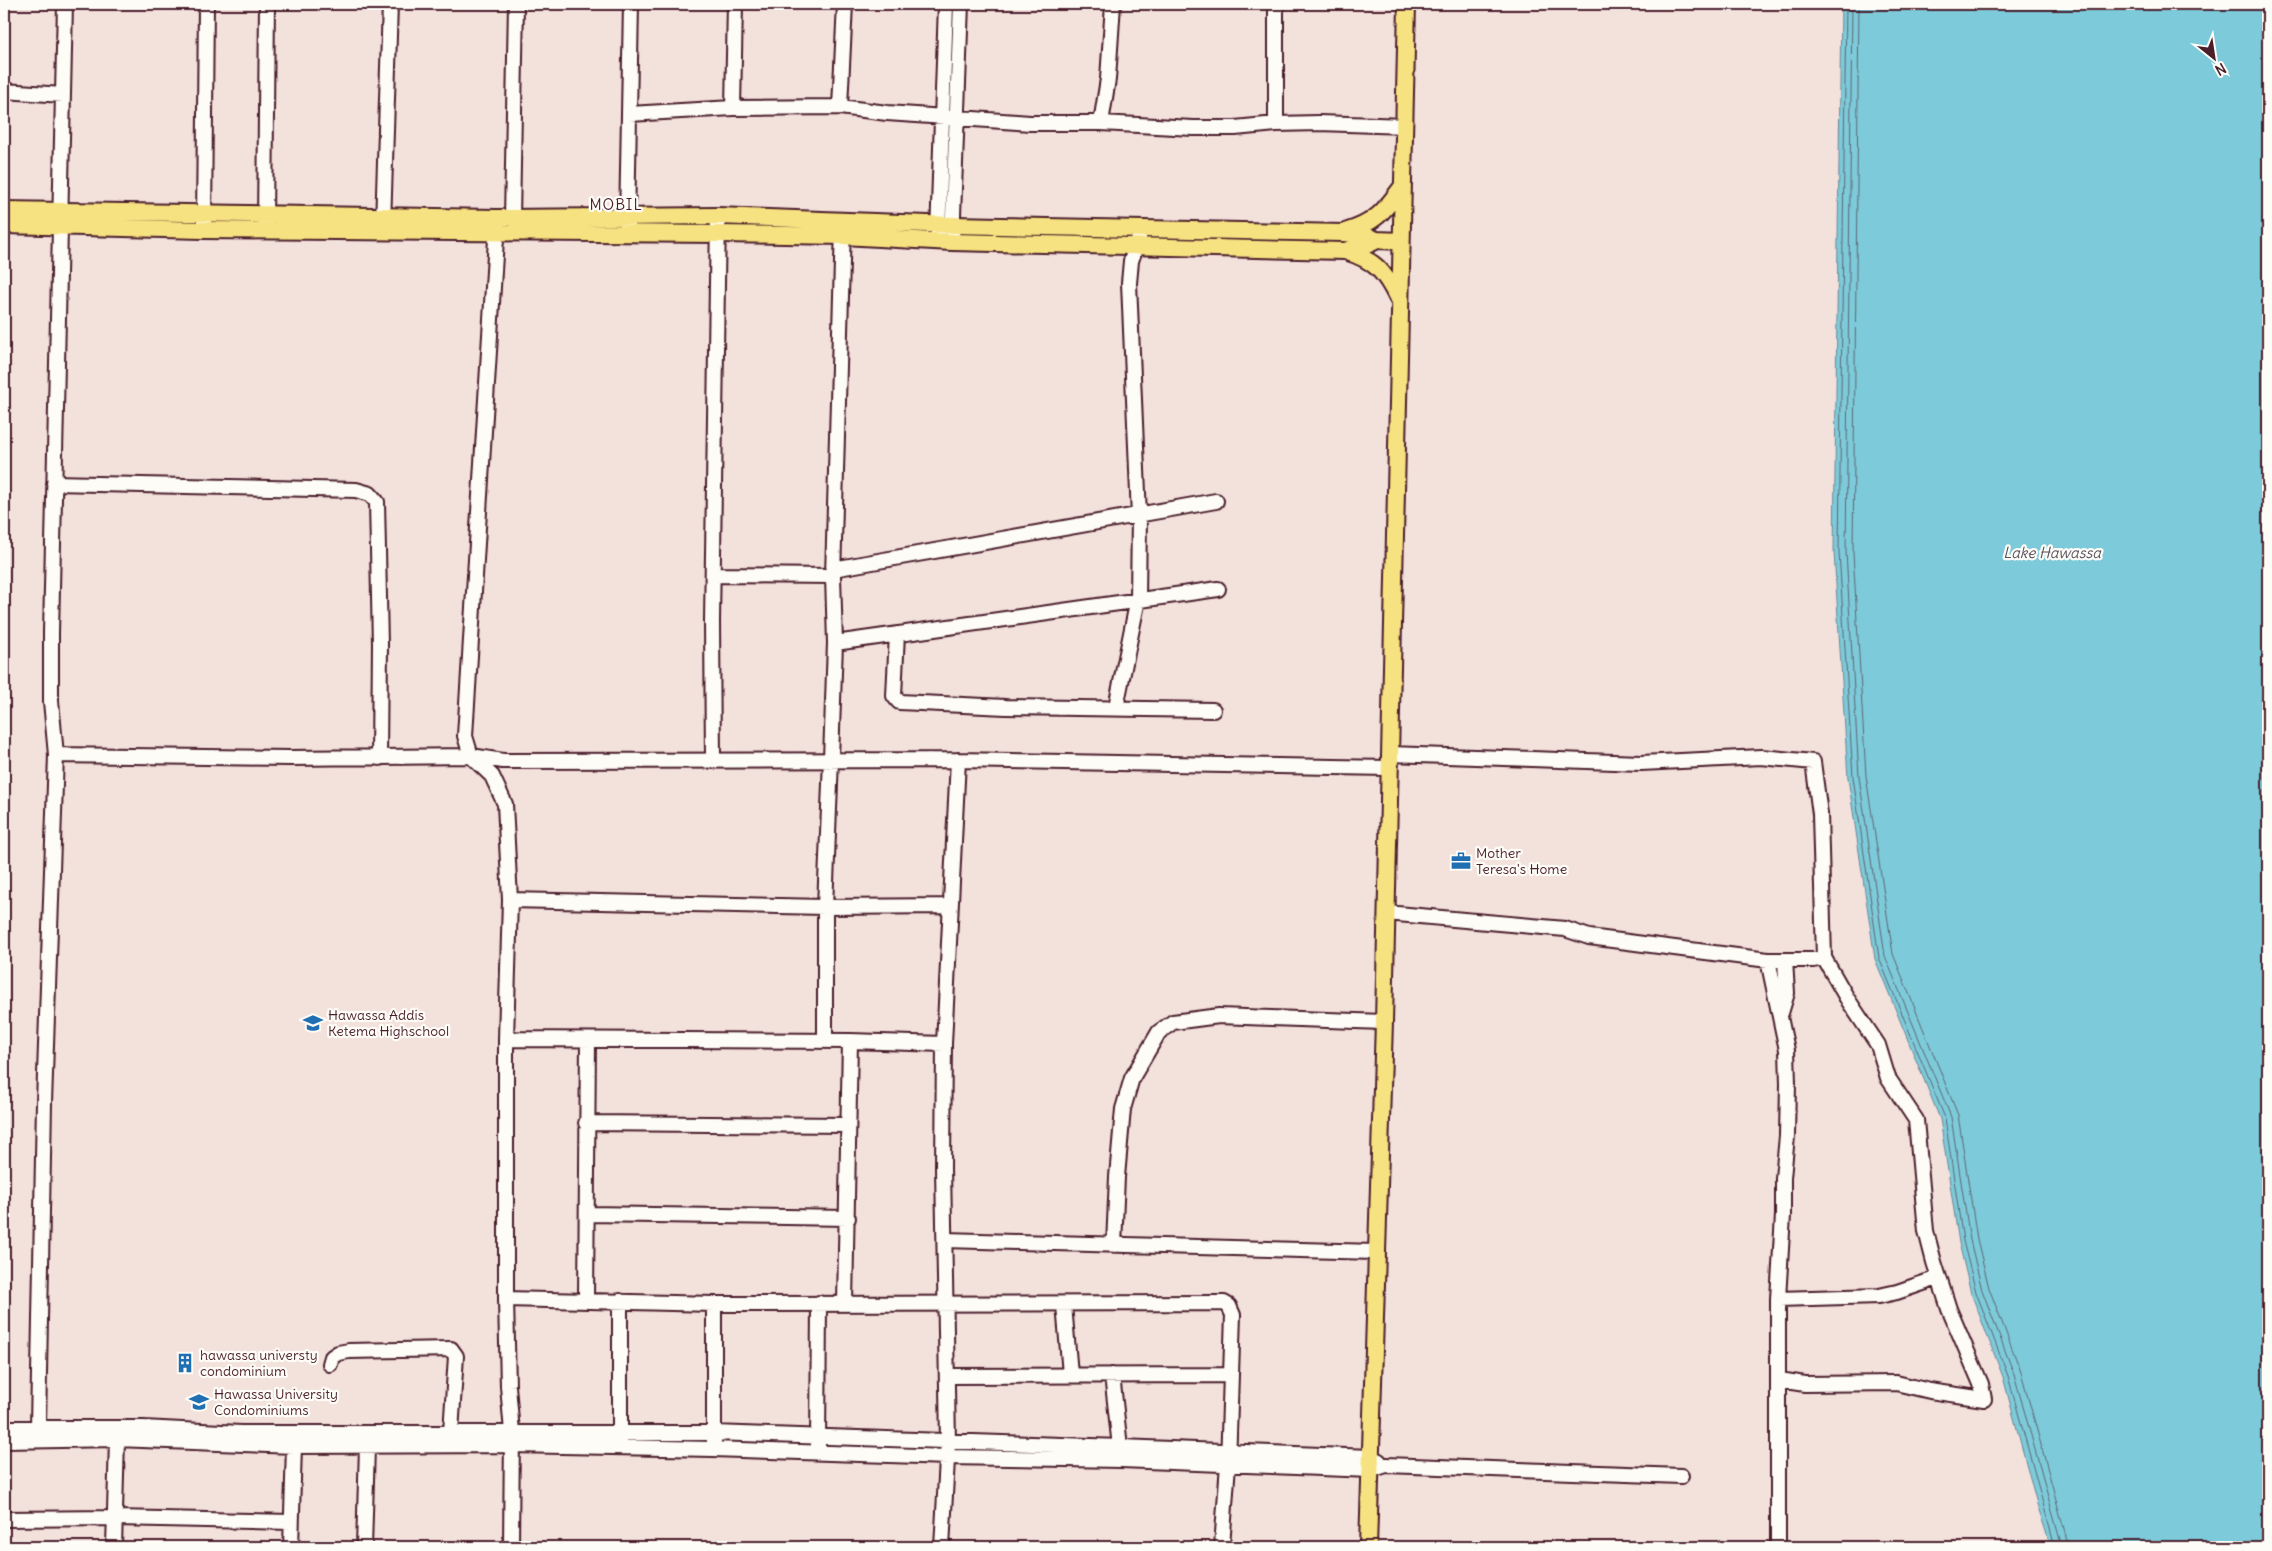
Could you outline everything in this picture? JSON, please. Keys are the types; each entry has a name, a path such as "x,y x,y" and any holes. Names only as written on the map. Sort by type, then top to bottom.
{"main road":[{"path":"1368,1547 1376,1464 1376,1252 1384,1022 1407,4"},
{"path":"1344,233 1365,226 1377,218 1388,207 1402,187"},
{"path":"4,210 60,219"},
{"path":"4,225 60,219 383,224 502,223 627,216 718,216 843,228 945,242 1346,251 1377,240"},
{"path":"502,223 626,234 718,234 946,225 1344,233 1360,234 1377,240 1401,241"},
{"path":"1301,232 1301,250"},
{"path":"1346,251 1368,259 1379,268 1389,281 1399,302"}],"street":[{"path":"38,1427 44,1093 56,755 50,701 65,4"},
{"path":"204,222 206,4"},
{"path":"265,222 267,4"},
{"path":"383,224 390,4"},
{"path":"510,1547 512,1439 508,1386 506,1299 506,1039 510,900 505,804 492,776 470,756 465,736 516,4"},
{"path":"626,234 631,4"},
{"path":"734,108 735,4"},
{"path":"840,107 844,4"},
{"path":"946,4 943,116 946,225"},
{"path":"945,242 957,117 960,4"},
{"path":"1102,123 1108,79 1112,4"},
{"path":"1276,4 1276,124"},
{"path":"4,91 63,95"},
{"path":"629,114 734,108 840,107 887,113 1030,122 1102,123 1193,128 1236,128 1276,124 1366,123 1405,126"},
{"path":"713,760 718,216"},
{"path":"825,1041 824,907 832,759 835,642 833,572 843,228"},
{"path":"1116,707 1138,599 1139,516 1129,283 1131,261 1138,245 1140,228"},
{"path":"54,483 356,490 370,494 377,502 380,644 379,758"},
{"path":"714,575 833,572 1216,501"},
{"path":"835,642 1218,589"},
{"path":"897,634 894,696 899,702 1006,707 1116,707 1213,710"},
{"path":"56,755 379,758 470,756 503,761 832,759 1641,763 1761,757 1813,762 1820,814 1824,958 1848,1000 1876,1040 1882,1053 1888,1078 1916,1120 1926,1231 1938,1278 1981,1384 1984,1399 1930,1391 1896,1383 1805,1384 1779,1380"},
{"path":"942,1547 948,1457 943,1168 944,1044 958,760"},
{"path":"510,900 824,907 950,906"},
{"path":"1386,913 1565,929 1590,937 1768,960 1824,958"},
{"path":"1768,960 1787,1050 1788,1093 1778,1299 1778,1547"},
{"path":"1780,1014 1787,993 1785,960"},
{"path":"1114,1245 1116,1177 1123,1109 1132,1078 1159,1032 1173,1022 1219,1016 1384,1022"},
{"path":"506,1039 588,1041 850,1041 944,1044"},
{"path":"586,1300 588,1041"},
{"path":"845,1303 850,1041"},
{"path":"586,1123 848,1125"},
{"path":"588,1214 848,1218"},
{"path":"945,1240 1376,1252"},
{"path":"1778,1299 1879,1296 1898,1292 1938,1278"},
{"path":"506,1299 714,1304 1064,1305 1224,1303 1229,1306 1233,1315 1229,1458 1222,1547"},
{"path":"620,1301 620,1441"},
{"path":"818,1452 819,1303"},
{"path":"713,1449 714,1304"},
{"path":"1064,1305 1070,1374"},
{"path":"330,1364 332,1357 348,1350 451,1349 456,1356 451,1432"},
{"path":"947,1376 1070,1374 1231,1375"},
{"path":"1112,1375 1121,1453"},
{"path":"4,1428 142,1428 241,1433 451,1432 512,1439"},
{"path":"620,1441 714,1434 819,1437 948,1442 1229,1458 1681,1476"},
{"path":"4,1441 116,1439 367,1447 512,1439 620,1441 713,1449 948,1457 1121,1453"},
{"path":"114,1547 116,1439"},
{"path":"291,1547 294,1446"},
{"path":"364,1547 367,1447"},
{"path":"4,1519 116,1518 291,1522"}],"water":[{"name":"Lake Hawassa","path":"1841,4 2268,4 2268,1547 2051,1547 2037,1504 2003,1377 1971,1293 1959,1243 1940,1119 1875,959 1848,778 1834,552"}],"place":[{"name":"Mother Teresa's Home","path":"1461,861"},
{"name":"Hawassa Addis Ketema Highschool","path":"313,1023"},
{"name":"hawassa universty condominium","path":"185,1363"},
{"name":"Hawassa University Condominiums","path":"199,1402"}],"district":[{"name":"MOBIL","path":"616,205"}]}
